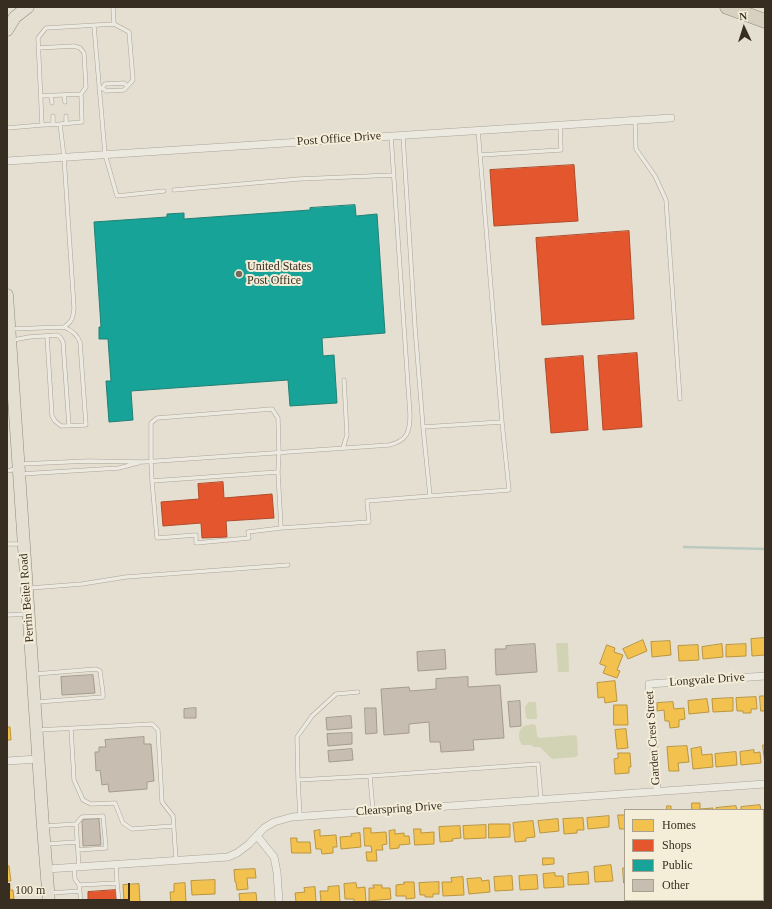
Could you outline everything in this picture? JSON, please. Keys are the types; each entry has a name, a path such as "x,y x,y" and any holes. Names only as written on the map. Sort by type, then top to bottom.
{"highway":[{"path":"727,7 765,21"}],"main road":[{"path":"7,30 15,17 28,7"},
{"name":"Perrin Beitel Road","path":"7,295 10,396 15,470 24,544 44,845 49,897"}],"street":[{"name":"Post Office Drive","path":"7,161 671,118"},
{"name":"Longvale Drive","path":"649,684 765,676"},
{"name":"Garden Crest Street","path":"649,684 657,792"},
{"path":"7,761 38,759"},
{"name":"Clearspring Drive","path":"46,869 228,857 250,844 264,828 274,822 300,816 765,784"},
{"path":"257,836 274,857 277,872 279,902"},
{"path":"662,902 676,901"}],"lane":[{"path":"113,7 114,24"},
{"path":"42,125 38,38 46,28 114,24 130,32 133,80 124,90 106,91 100,88"},
{"path":"94,26 105,154 117,196 164,191"},
{"path":"7,128 82,122 81,94 86,87 84,53 80,48 74,46 38,48"},
{"path":"100,88 105,84 124,83 127,86"},
{"path":"40,96 81,94"},
{"path":"52,95 52,103"},
{"path":"64,95 65,102"},
{"path":"53,116 54,124"},
{"path":"66,116 66,123"},
{"path":"635,120 636,149 655,176 666,200 680,399"},
{"path":"8,335 64,326 70,323 73,317 74,308 64,157 60,124"},
{"path":"480,155 561,150 560,125"},
{"path":"281,528 278,472 278,418 272,409 157,418 151,423 151,462 157,538 196,535 196,543 249,538 248,532 281,528 369,522 367,500 509,490 478,130"},
{"path":"15,470 88,461 151,462 389,445 398,443 406,436 410,425 391,135"},
{"path":"403,135 415,327 430,496"},
{"path":"174,190 299,179 394,175"},
{"path":"47,336 52,416 61,426 86,425 80,342 76,335 64,326"},
{"path":"8,335 29,337 57,335 60,337 63,342 69,426"},
{"path":"343,448 347,435 344,380"},
{"path":"423,427 502,422"},
{"path":"15,470 118,468 143,462"},
{"path":"152,481 278,472"},
{"path":"7,544 24,544"},
{"path":"27,588 82,584 126,577 288,565"},
{"path":"7,615 28,614"},
{"path":"32,674 96,669 100,670 103,693 103,697 34,702"},
{"path":"300,816 297,736 312,716 336,694 358,692"},
{"path":"36,730 152,724 158,730 162,802 173,816 176,860"},
{"path":"71,728 74,780 83,800 91,804 115,803 123,823 132,829 173,826"},
{"path":"298,780 538,764 541,800"},
{"path":"370,776 373,811"},
{"path":"78,850 106,848 103,816 82,817 76,824 78,850 75,878 79,885 80,902"},
{"path":"43,826 76,824"},
{"path":"44,845 77,842"},
{"path":"116,864 119,902"},
{"path":"79,885 117,883"},
{"path":"49,897 80,891"}],"green space":[{"path":"556,643 568,643 569,672 558,672"},
{"path":"529,702 536,702 536,719 526,718 525,707"},
{"path":"533,724 536,726 537,736 539,738 575,735 577,737 578,755 576,757 552,759 540,747 522,745 519,738 520,730 525,726"}],"building: Homes":[{"path":"765,638 765,655 752,656 751,639"},
{"path":"643,640 647,651 628,659 623,649"},
{"path":"670,641 671,655 652,657 651,642"},
{"path":"722,644 723,657 703,659 702,647"},
{"path":"746,644 746,656 726,657 726,645"},
{"path":"607,645 615,648 614,652 623,655 617,670 620,671 617,678 603,673 606,666 600,664"},
{"path":"698,645 699,660 679,661 678,646"},
{"path":"615,681 617,701 605,703 604,697 598,698 597,683"},
{"path":"760,696 765,696 765,711 761,711"},
{"path":"756,697 757,709 751,709 751,713 737,711 736,698"},
{"path":"733,698 733,711 713,712 712,699"},
{"path":"707,699 709,712 689,714 688,701"},
{"path":"673,702 674,709 684,708 685,719 679,720 679,727 670,728 669,721 665,721 664,710 657,711 657,703"},
{"path":"614,705 627,705 628,725 614,725"},
{"path":"7,727 10,727 11,740 7,740"},
{"path":"626,729 628,748 617,749 615,730"},
{"path":"763,745 765,745 765,764"},
{"path":"687,746 689,762 678,763 679,771 669,771 667,747"},
{"path":"701,747 702,755 712,754 713,767 693,769 691,749"},
{"path":"754,750 754,753 760,752 761,763 741,765 740,752"},
{"path":"736,752 737,765 716,767 715,754"},
{"path":"618,753 630,753 631,767 629,767 629,773 615,774 614,759 618,758"},
{"path":"692,803 700,803 700,809 692,809"},
{"path":"760,805 761,809 741,809 741,807"},
{"path":"667,806 671,806 671,809 667,809"},
{"path":"736,806 737,809 716,809"},
{"path":"618,815 624,815 624,829 620,829"},
{"path":"609,816 609,827 588,829 587,818"},
{"path":"583,818 584,830 577,830 577,833 564,834 563,819"},
{"path":"558,819 559,831 540,833 538,821"},
{"path":"533,821 535,837 526,838 526,841 515,842 513,823"},
{"path":"489,824 510,824 510,837 489,838"},
{"path":"486,825 486,838 464,839 463,826"},
{"path":"460,826 461,838 452,839 453,841 440,842 439,827"},
{"path":"364,828 371,828 371,833 386,832 387,844 382,845 383,850 376,850 377,861 367,861 366,852 372,852 371,846 365,846"},
{"path":"414,829 421,829 421,833 434,832 434,844 415,845"},
{"path":"320,830 320,836 336,835 337,847 333,847 333,853 322,854 321,849 316,849 314,831"},
{"path":"395,830 395,834 404,833 404,836 409,836 410,844 399,845 399,848 390,849 389,831"},
{"path":"360,833 361,847 341,849 340,837 352,836 351,834"},
{"path":"291,838 297,838 297,842 310,842 311,853 292,853"},
{"path":"765,854 765,873 764,873"},
{"path":"543,858 554,858 554,864 543,865"},
{"path":"611,865 613,881 595,882 594,867"},
{"path":"9,866 11,881 7,881 7,867"},
{"path":"255,869 256,878 247,878 248,889 237,890 234,870"},
{"path":"588,872 589,884 568,885 568,874"},
{"path":"555,873 555,876 563,876 564,887 544,888 543,874"},
{"path":"537,875 538,889 520,890 519,876"},
{"path":"512,876 513,890 495,891 494,877"},
{"path":"463,877 464,895 443,896 442,882 452,882 451,878"},
{"path":"481,878 482,881 489,880 490,892 469,894 467,879"},
{"path":"215,880 215,894 192,895 191,881"},
{"path":"404,882 414,882 415,898 406,899 406,896 396,896 396,885 404,884"},
{"path":"439,882 439,894 433,894 433,897 425,897 425,895 420,895 419,883"},
{"path":"185,883 186,902 171,902 170,892 174,892 174,884"},
{"path":"356,883 357,888 365,887 366,902 354,902 354,899 345,899 344,884"},
{"path":"7,884 10,884 10,890 13,890 14,899 10,899 10,902 7,902"},
{"path":"139,884 140,902 124,902 123,885"},
{"path":"373,885 382,885 382,888 390,888 391,899 369,901 369,888 374,888"},
{"path":"339,886 340,902 321,902 320,891 328,891 328,887"},
{"path":"315,887 316,902 296,902 295,893 305,892 304,888"},
{"path":"256,893 257,902 240,902 239,894"}],"building: Shops":[{"path":"574,165 578,221 494,226 490,170"},
{"path":"629,231 634,319 542,325 536,238"},
{"path":"637,353 642,427 603,430 598,356"},
{"path":"583,356 588,430 551,433 545,359"},
{"path":"223,482 224,498 272,494 274,518 226,521 227,537 202,538 201,523 163,526 161,502 199,499 198,484"},
{"path":"116,890 117,902 88,902 88,892"}],"building: Public":[{"name":"United States Post Office","path":"355,205 356,216 377,214 385,333 322,338 323,356 334,355 337,403 290,406 288,380 131,391 133,420 109,422 106,381 111,381 108,339 99,339 99,327 101,327 94,222 167,217 167,214 184,213 184,219 310,210 310,208"}],"building: Other":[{"path":"535,644 537,672 496,675 495,649 506,649 506,646"},
{"path":"445,650 446,669 418,671 417,652"},
{"path":"93,675 95,693 62,695 61,677"},
{"path":"468,677 468,687 500,685 504,738 473,740 474,750 441,752 440,742 430,742 429,722 409,724 409,733 384,735 381,689 409,687 410,691 436,689 436,679"},
{"path":"520,701 521,726 510,727 508,702"},
{"path":"196,708 196,718 184,718 184,709"},
{"path":"365,708 376,708 377,733 366,734"},
{"path":"351,716 352,728 327,730 326,718"},
{"path":"352,733 352,744 328,746 327,734"},
{"path":"144,737 144,744 151,744 154,781 147,782 147,789 109,792 108,784 102,785 100,770 96,771 95,752 99,752 99,747 106,747 105,740"},
{"path":"352,749 353,760 329,762 328,751"},
{"path":"99,819 101,845 83,846 82,820"}],"waterway":[{"path":"684,547 765,549"}],"place":[{"name":"United States Post Office","path":"239,274"}]}
